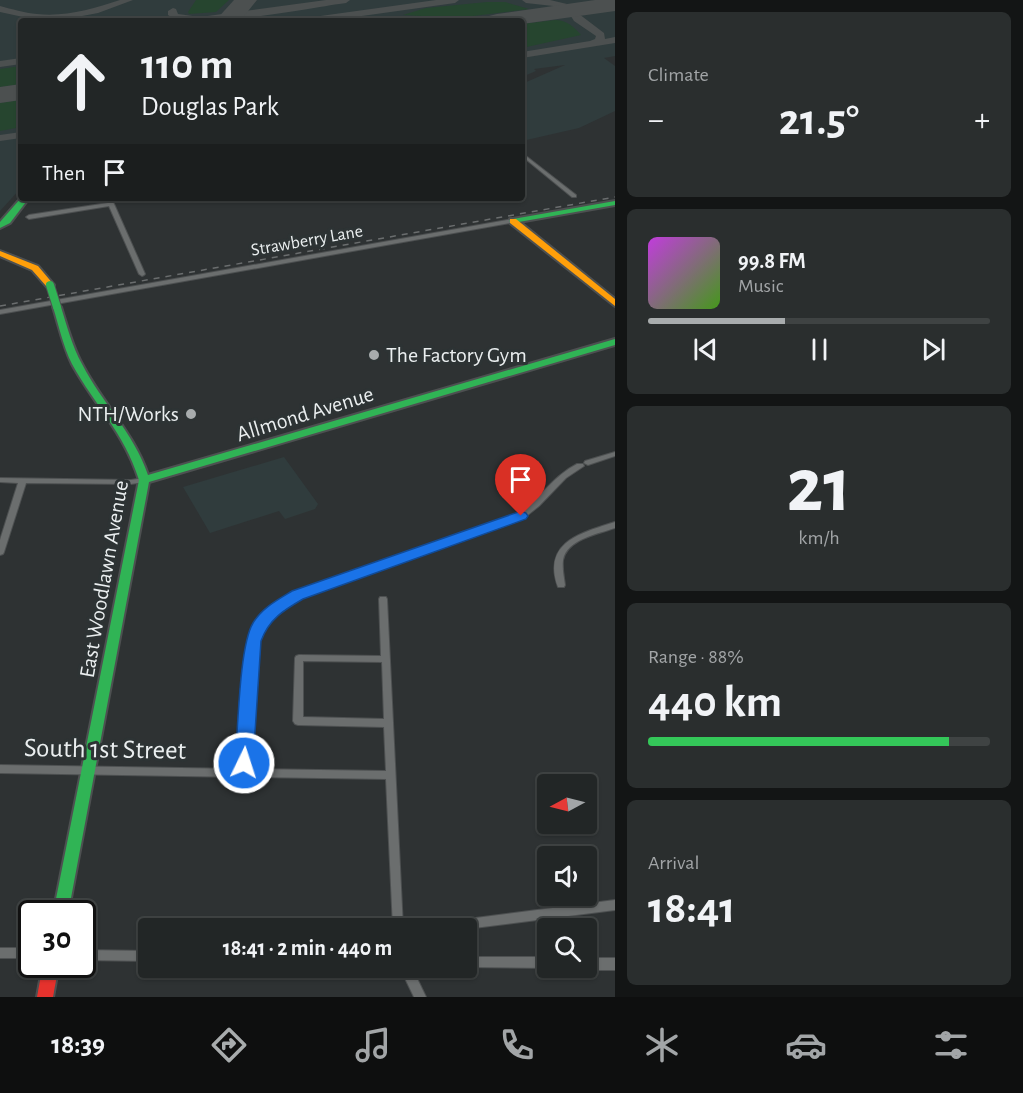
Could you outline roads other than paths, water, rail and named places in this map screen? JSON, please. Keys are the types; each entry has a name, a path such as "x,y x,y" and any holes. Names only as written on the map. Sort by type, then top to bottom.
{"street":[{"path":"525,156 574,196"},
{"path":"0,226 7,221 23,201"},
{"path":"29,217 110,201 141,274"},
{"name":"Strawberry Lane","path":"2,311 615,202"},
{"path":"513,220 615,303"},
{"name":"East Woodlawn Avenue","path":"0,253 33,265 50,285 77,364 117,421 143,469 144,480 63,900"},
{"name":"Allmond Avenue","path":"0,480 131,482 144,480 615,342"},
{"path":"245,774 253,641 259,626 272,610 288,599 521,516 535,506 558,479 584,465 615,454"},
{"path":"0,552 23,480"},
{"path":"561,585 557,565 564,548 578,538 615,525"},
{"path":"383,599 389,775 397,918"},
{"path":"385,659 299,658 298,721 388,723"},
{"name":"South 1st Street","path":"0,769 389,775"},
{"path":"477,923 615,905"},
{"path":"0,953 18,953"},
{"path":"96,955 138,956"},
{"path":"477,962 537,963"},
{"path":"597,964 615,964"},
{"path":"45,997 48,978"},
{"path":"411,978 420,997"}],"railway":[{"path":"0,306 615,197"}],"place":[{"name":"The Factory Gym","path":"374,355"},
{"name":"NTH/Works","path":"191,414"}]}
